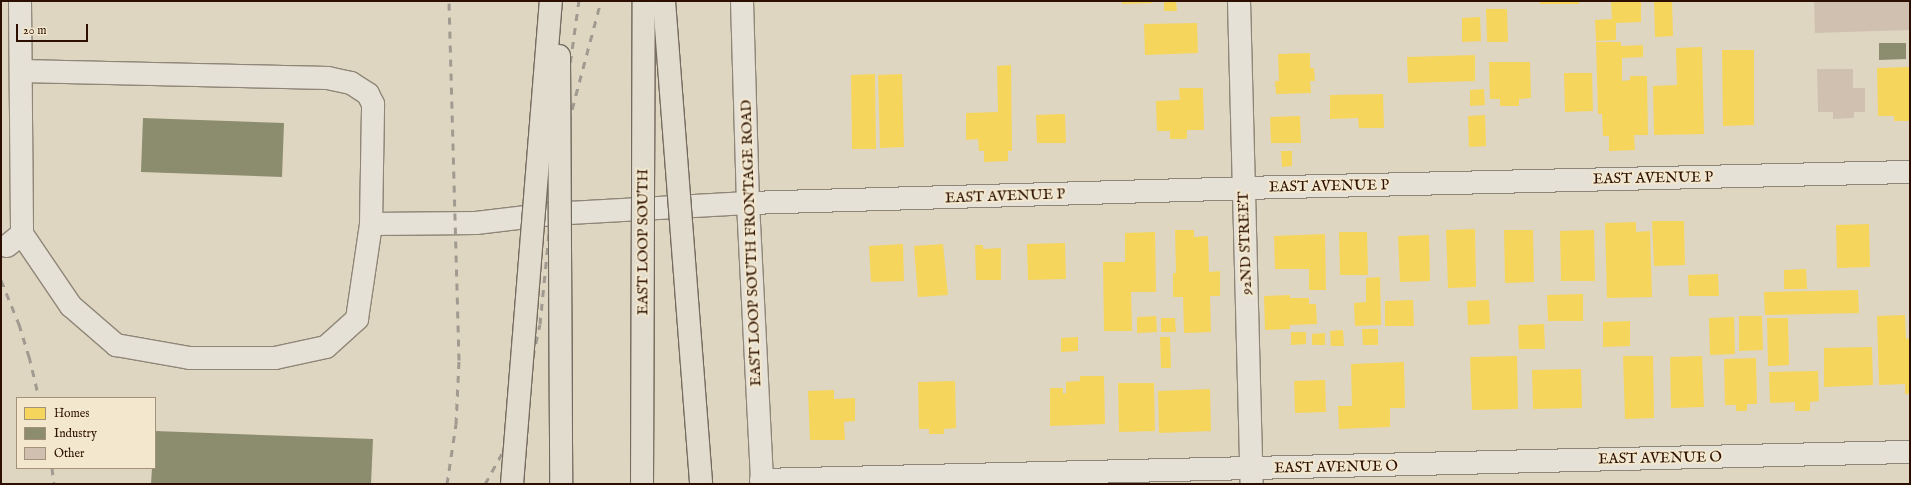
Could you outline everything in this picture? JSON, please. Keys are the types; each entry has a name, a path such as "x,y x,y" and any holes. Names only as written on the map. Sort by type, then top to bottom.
{"highway":[{"path":"512,484 551,1"},
{"path":"559,1 561,484"},
{"name":"EAST LOOP SOUTH","path":"642,484 644,1"},
{"path":"664,1 701,484"}],"street":[{"path":"20,1 21,71 8,243 71,306 116,345 190,358 275,358 326,347 358,319 371,224 373,104 368,94 351,83 328,78 21,71"},
{"name":"EAST LOOP SOUTH FRONTAGE ROAD","path":"742,1 748,203 761,482"},
{"name":"92ND STREET","path":"1239,1 1252,476"},
{"name":"EAST AVENUE P","path":"371,224 476,223 551,214 748,203 1244,188 1910,172"},
{"name":"EAST AVENUE O","path":"761,482 1252,476 1910,452"}],"building: Homes":[{"path":"1122,1 1152,1 1152,3 1122,4"},
{"path":"1164,1 1176,1 1177,11 1164,11"},
{"path":"1540,1 1579,1 1579,4 1540,4"},
{"path":"1611,1 1641,1 1641,22 1616,23 1616,40 1596,41 1595,20 1612,19"},
{"path":"1654,1 1672,1 1673,36 1655,37"},
{"path":"1486,9 1507,9 1508,42 1487,42"},
{"path":"1480,17 1481,41 1462,42 1462,18"},
{"path":"1197,23 1198,53 1145,55 1144,24"},
{"path":"1596,42 1621,42 1621,46 1643,45 1643,57 1622,58 1622,81 1630,80 1630,76 1647,76 1648,135 1634,135 1635,150 1609,151 1609,136 1603,136 1602,114 1598,114"},
{"path":"1702,47 1704,134 1654,135 1653,86 1677,85 1676,48"},
{"path":"1722,50 1754,50 1754,125 1723,126"},
{"path":"1310,53 1310,68 1314,68 1315,81 1310,81 1311,93 1276,94 1275,81 1279,81 1278,54"},
{"path":"1475,55 1475,81 1408,83 1407,57"},
{"path":"1489,62 1530,62 1531,98 1519,99 1519,106 1500,106 1500,99 1490,99"},
{"path":"1011,65 1012,151 1008,151 1008,161 984,162 984,151 979,151 978,139 966,140 966,113 998,112 997,66"},
{"path":"1910,67 1910,121 1894,121 1894,116 1878,116 1877,68"},
{"path":"1564,73 1592,73 1593,111 1565,112"},
{"path":"875,74 876,149 852,149 851,75"},
{"path":"902,74 904,147 880,148 878,75"},
{"path":"1179,88 1203,88 1204,130 1187,130 1187,139 1170,139 1170,131 1157,131 1156,101 1180,100"},
{"path":"1484,89 1485,105 1470,106 1470,90"},
{"path":"1383,94 1384,128 1359,128 1358,118 1330,119 1330,95"},
{"path":"1065,114 1066,143 1037,143 1036,115"},
{"path":"1485,115 1486,146 1469,147 1468,116"},
{"path":"1300,116 1301,143 1271,143 1270,117"},
{"path":"1281,151 1292,151 1292,166 1282,167"},
{"path":"1652,221 1684,221 1685,265 1654,266"},
{"path":"1636,222 1636,232 1650,231 1652,297 1607,298 1605,223"},
{"path":"1869,224 1870,267 1837,268 1836,225"},
{"path":"1475,229 1476,287 1448,288 1446,230"},
{"path":"1175,230 1194,230 1194,237 1208,236 1209,272 1220,271 1220,296 1210,296 1211,332 1184,333 1183,297 1173,297 1173,273 1176,273"},
{"path":"1504,230 1533,230 1534,282 1505,283"},
{"path":"1594,230 1595,281 1561,281 1560,231"},
{"path":"1155,232 1156,292 1131,292 1132,331 1104,331 1103,262 1125,262 1125,233"},
{"path":"1339,232 1367,232 1368,275 1340,275"},
{"path":"1325,234 1326,290 1309,290 1309,269 1275,269 1274,236"},
{"path":"1429,235 1430,281 1400,282 1398,236"},
{"path":"1065,243 1066,279 1028,280 1027,244"},
{"path":"903,244 904,281 871,282 869,246"},
{"path":"943,244 948,295 918,297 914,246"},
{"path":"975,245 983,245 983,249 1001,248 1001,280 976,280"},
{"path":"1806,269 1807,289 1784,289 1784,270"},
{"path":"1718,274 1719,296 1689,296 1688,275"},
{"path":"1380,277 1381,325 1355,326 1354,303 1366,302 1366,278"},
{"path":"1858,290 1859,313 1765,315 1764,292"},
{"path":"1583,294 1583,321 1548,321 1547,295"},
{"path":"1290,295 1290,298 1309,298 1309,304 1316,304 1317,324 1290,325 1290,329 1265,330 1264,296"},
{"path":"1413,300 1414,326 1385,326 1385,301"},
{"path":"1489,300 1490,324 1468,325 1467,301"},
{"path":"1905,315 1906,339 1910,338 1910,394 1905,394 1905,384 1879,385 1877,316"},
{"path":"1156,316 1157,332 1137,333 1137,317"},
{"path":"1739,316 1762,316 1763,350 1739,351"},
{"path":"1734,317 1735,354 1710,355 1709,318"},
{"path":"1161,318 1175,318 1176,332 1161,332"},
{"path":"1767,318 1788,318 1789,365 1768,366"},
{"path":"1630,321 1630,346 1603,347 1603,322"},
{"path":"1544,324 1545,349 1519,349 1518,325"},
{"path":"1362,329 1378,329 1378,345 1363,345"},
{"path":"1343,330 1344,346 1331,346 1330,331"},
{"path":"1291,332 1306,332 1306,344 1291,345"},
{"path":"1325,333 1325,345 1312,345 1312,334"},
{"path":"1078,337 1078,351 1061,352 1061,338"},
{"path":"1160,337 1170,337 1171,368 1161,368"},
{"path":"1872,347 1873,385 1824,387 1824,348"},
{"path":"1517,356 1518,409 1472,410 1470,357"},
{"path":"1623,356 1653,356 1654,418 1625,419"},
{"path":"1702,356 1704,407 1671,408 1670,357"},
{"path":"1756,358 1757,404 1747,404 1747,411 1736,411 1736,405 1725,405 1724,359"},
{"path":"1404,362 1405,408 1390,408 1390,427 1339,429 1338,406 1352,406 1351,364"},
{"path":"1581,369 1582,408 1533,409 1532,370"},
{"path":"1818,371 1819,401 1810,402 1810,411 1795,411 1795,402 1770,403 1769,372"},
{"path":"1080,376 1104,376 1105,424 1050,426 1050,388 1063,388 1063,394 1066,393 1066,382 1080,381"},
{"path":"1325,380 1326,412 1295,413 1294,381"},
{"path":"955,381 956,428 944,429 944,434 929,434 929,429 919,429 918,382"},
{"path":"1118,383 1154,383 1155,431 1119,432"},
{"path":"1210,389 1211,431 1159,433 1158,391"},
{"path":"834,390 834,399 855,398 855,421 844,422 845,440 810,440 808,391"}],"building: Industry":[{"path":"1879,43 1906,43 1906,59 1879,60"},
{"path":"143,118 284,123 282,177 141,172"},
{"path":"156,431 373,439 371,484 151,484 152,469 156,469"}],"building: Other":[{"path":"1814,1 1910,1 1910,30 1815,33"},
{"path":"1817,69 1853,69 1853,88 1865,88 1865,112 1854,112 1854,118 1833,119 1833,112 1818,112"}],"railway":[{"path":"447,484 456,424 459,360 449,1"},
{"path":"485,484 503,452 527,384 540,324 555,173 579,1"},
{"path":"565,136 601,1"},
{"path":"1,280 19,324 29,356 39,397"},
{"path":"52,469 54,484"}]}
